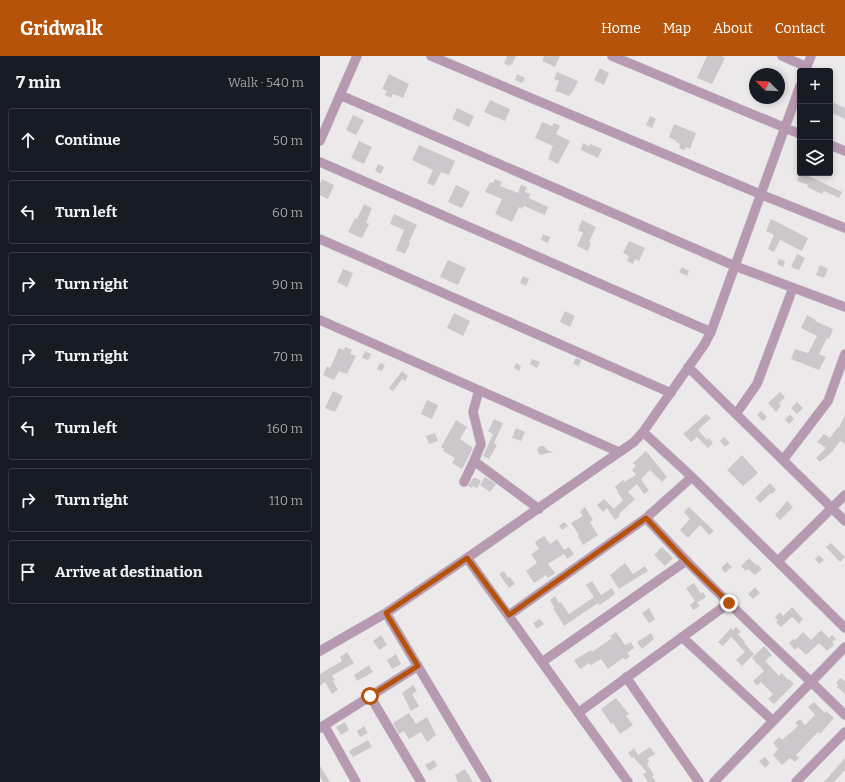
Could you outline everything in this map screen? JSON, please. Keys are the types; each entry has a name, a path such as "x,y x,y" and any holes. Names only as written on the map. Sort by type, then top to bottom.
{"street":[{"path":"320,141 357,56"},
{"path":"431,56 760,194 845,228"},
{"path":"612,56 797,133"},
{"path":"782,56 804,68"},
{"path":"806,68 811,56"},
{"path":"320,651 386,613 634,442 644,432 704,345 711,332 797,94"},
{"path":"340,95 735,266 845,307"},
{"path":"833,146 845,151"},
{"path":"320,162 711,332"},
{"path":"320,239 671,393"},
{"path":"736,414 757,384 793,288"},
{"path":"320,320 619,452"},
{"path":"783,460 828,402 845,354"},
{"path":"688,367 845,521"},
{"path":"464,482 481,444 473,412 479,390"},
{"path":"644,432 845,628"},
{"path":"474,461 539,508"},
{"path":"509,615 646,518 692,478"},
{"path":"778,561 845,495"},
{"path":"646,518 686,561 845,715"},
{"path":"467,558 628,782"},
{"path":"542,662 686,561"},
{"path":"578,713 729,603"},
{"path":"386,613 487,782"},
{"path":"682,637 773,721"},
{"path":"714,782 845,647"},
{"path":"356,782 322,726 418,666"},
{"path":"626,677 699,782"},
{"path":"370,696 421,782"},
{"path":"796,782 845,732"}],"building":[{"path":"507,56 516,56 512,65 510,64 509,66 504,63"},
{"path":"544,56 560,56 555,67 542,61"},
{"path":"707,56 722,56 725,58 712,84 697,78"},
{"path":"600,68 609,73 604,85 594,80"},
{"path":"557,72 578,81 569,96 555,91 559,81 554,79"},
{"path":"389,74 409,84 403,98 393,94 391,98 385,95 387,91 382,89"},
{"path":"517,74 525,78 522,83 515,80"},
{"path":"490,100 510,109 505,121 484,112"},
{"path":"833,102 845,108 845,119 833,113"},
{"path":"457,108 474,116 469,127 452,119"},
{"path":"353,115 364,120 356,135 346,130"},
{"path":"650,116 656,119 652,128 646,125"},
{"path":"542,122 552,126 554,123 560,126 556,134 570,141 558,164 548,159 553,146 535,138"},
{"path":"674,124 696,133 690,149 686,147 684,150 679,148 680,144 669,137"},
{"path":"359,141 372,147 364,164 351,158"},
{"path":"583,143 602,149 598,158 581,150"},
{"path":"419,145 455,161 449,175 441,172 434,186 427,183 433,170 412,160"},
{"path":"378,164 384,167 381,174 375,171"},
{"path":"799,176 809,176 842,192 839,198 824,191 822,194 807,187 808,185 797,181"},
{"path":"322,179 334,185 328,199 320,195 320,184"},
{"path":"495,179 502,182 500,186 518,193 521,185 527,187 525,192 530,194 529,198 548,207 545,215 524,206 522,209 519,207 512,222 495,214 502,199 485,192 490,182 493,183"},
{"path":"456,185 470,192 462,208 448,202"},
{"path":"364,204 372,208 366,223 369,224 362,238 348,232 355,218 357,219"},
{"path":"394,214 417,225 405,254 396,250 404,230 390,224"},
{"path":"771,219 808,238 802,251 780,240 774,252 768,249 774,235 766,231"},
{"path":"582,220 596,227 589,242 591,243 588,251 577,246 583,233 578,230"},
{"path":"543,234 550,237 548,243 541,240"},
{"path":"629,241 645,248 639,261 635,259 633,264 627,261 629,256 623,253"},
{"path":"797,254 805,258 799,270 791,267"},
{"path":"779,259 785,261 783,267 777,264"},
{"path":"448,260 466,268 458,285 440,277"},
{"path":"820,265 828,269 824,278 816,275"},
{"path":"682,267 689,271 687,276 679,272"},
{"path":"343,269 353,273 347,287 337,282"},
{"path":"523,276 529,279 526,286 520,283"},
{"path":"565,311 575,316 570,327 560,322"},
{"path":"454,313 470,321 463,336 447,328"},
{"path":"807,315 816,320 815,321 833,329 829,339 827,338 819,354 826,357 819,370 791,359 795,349 808,353 817,336 801,328"},
{"path":"345,347 352,350 350,354 356,356 347,374 339,371 334,380 323,375 327,366 330,368 339,348 344,350"},
{"path":"365,351 371,354 368,360 362,358"},
{"path":"576,358 581,360 579,366 573,364"},
{"path":"532,359 540,362 537,368 530,364"},
{"path":"380,363 385,365 382,371 377,369"},
{"path":"516,363 521,366 519,371 514,368"},
{"path":"402,371 408,376 405,381 402,379 393,391 389,388"},
{"path":"333,391 343,396 335,412 325,408"},
{"path":"780,392 785,397 779,404 781,406 776,412 768,403"},
{"path":"427,400 438,405 432,419 421,414"},
{"path":"797,402 803,408 797,414 791,408"},
{"path":"761,411 767,417 763,421 757,415"},
{"path":"706,414 711,418 698,430 707,440 709,438 713,443 708,448 697,437 691,442 683,434"},
{"path":"790,414 794,419 789,424 785,420"},
{"path":"845,415 845,444 840,441 832,452 820,462 816,458 826,448 817,442 824,434 830,438 838,427 839,428"},
{"path":"494,419 503,423 494,443 497,445 489,459 483,456 493,434 488,431"},
{"path":"456,420 467,427 460,439 473,448 462,469 452,463 455,458 443,451 444,449 441,447"},
{"path":"516,428 525,432 521,441 512,438"},
{"path":"435,433 438,441 429,444 426,436"},
{"path":"724,437 730,443 725,447 720,441"},
{"path":"540,446 544,446 547,450 553,452 540,455 537,450"},
{"path":"646,451 667,477 662,482 650,470 641,479 649,491 644,494 637,484 628,492 635,499 619,514 620,516 615,520 607,508 603,512 597,505 604,499 614,509 623,500 615,487 623,480 624,482 636,475 632,470 636,466 633,463"},
{"path":"742,455 758,473 743,486 727,470"},
{"path":"475,477 481,481 477,488 468,486 473,478 474,479"},
{"path":"485,477 496,484 490,492 480,485"},
{"path":"770,483 776,490 760,503 755,498"},
{"path":"787,501 793,507 780,520 775,515"},
{"path":"585,507 593,520 590,522 598,535 583,545 578,536 579,535 571,523 583,516 580,512"},
{"path":"689,507 714,531 709,535 700,525 688,538 680,530 690,519 684,512"},
{"path":"564,522 568,526 562,530 559,526"},
{"path":"544,536 550,544 557,539 564,550 569,547 574,554 567,559 564,554 548,564 555,573 548,578 546,575 534,583 526,571 537,563 531,554 539,549 535,542"},
{"path":"831,543 845,557 840,562 826,547"},
{"path":"662,547 673,558 665,566 654,555"},
{"path":"819,555 824,560 819,564 815,559"},
{"path":"749,558 762,569 755,575 748,569 746,571 741,566"},
{"path":"727,562 732,567 725,573 721,568"},
{"path":"625,563 633,574 645,566 648,571 619,589 610,575"},
{"path":"504,571 508,578 510,577 515,584 509,588 499,574"},
{"path":"592,581 601,595 612,588 615,594 600,605 598,603 564,626 550,600 555,596 569,614 594,597 586,585"},
{"path":"694,583 701,594 703,592 706,597 697,603 700,606 693,610 690,605 695,601 686,588"},
{"path":"755,587 760,593 753,599 748,594"},
{"path":"792,607 803,619 799,624 792,617 781,627 776,622 778,621 775,617 780,612 783,616"},
{"path":"649,608 655,619 649,623 642,613"},
{"path":"540,619 544,624 537,629 533,623"},
{"path":"736,627 741,632 738,634 745,642 744,643 754,654 742,666 736,660 745,652 731,637 723,646 718,642 731,628 733,630"},
{"path":"821,630 829,638 832,635 836,639 832,642 834,645 827,651 819,643 806,655 798,647 795,650 789,643 793,639 795,640 803,632 811,640"},
{"path":"616,632 625,645 631,642 634,648 627,653 630,656 626,660 623,658 608,669 601,659 591,665 589,663 580,669 574,660 591,650 592,652 612,638 610,636"},
{"path":"651,633 654,639 642,649 637,642"},
{"path":"381,635 387,645 379,650 373,641"},
{"path":"764,646 772,655 765,661 779,676 782,673 794,684 774,704 768,699 773,694 761,682 757,686 753,681 764,671 752,658"},
{"path":"347,652 354,663 332,676 338,690 332,694 325,682 320,686 320,674 342,661 340,657"},
{"path":"396,654 401,664 392,669 387,660"},
{"path":"369,665 373,672 357,681 354,675"},
{"path":"840,678 845,681 845,694 837,687 838,685 836,683"},
{"path":"413,685 417,691 412,694 419,706 411,711 402,693"},
{"path":"616,698 629,714 626,716 633,725 620,734 601,709"},
{"path":"814,702 825,713 826,711 834,718 820,734 818,732 796,755 799,758 795,762 790,758 782,765 773,755 778,749 773,743 779,737 782,740 798,726 795,723 800,719 805,725 815,715 808,707"},
{"path":"409,713 416,724 427,717 436,735 427,742 421,732 409,739 404,731 399,734 393,723"},
{"path":"345,722 349,730 341,735 336,727"},
{"path":"364,726 368,733 360,737 357,731"},
{"path":"368,740 372,747 353,757 349,751"},
{"path":"650,747 655,754 647,759 649,761 647,764 654,775 652,776 656,782 648,782 643,774 647,772 628,753 634,748 638,755"},
{"path":"765,757 770,763 765,768 759,761"},
{"path":"845,758 845,770 834,782 824,782"},
{"path":"434,760 437,766 429,771 425,765"},
{"path":"320,766 330,782 323,782 320,777"},
{"path":"465,769 473,782 458,782 455,775"}],"route":[{"path":"370,696 418,666 386,613 467,558 509,615 646,518 686,561 729,603"}]}
